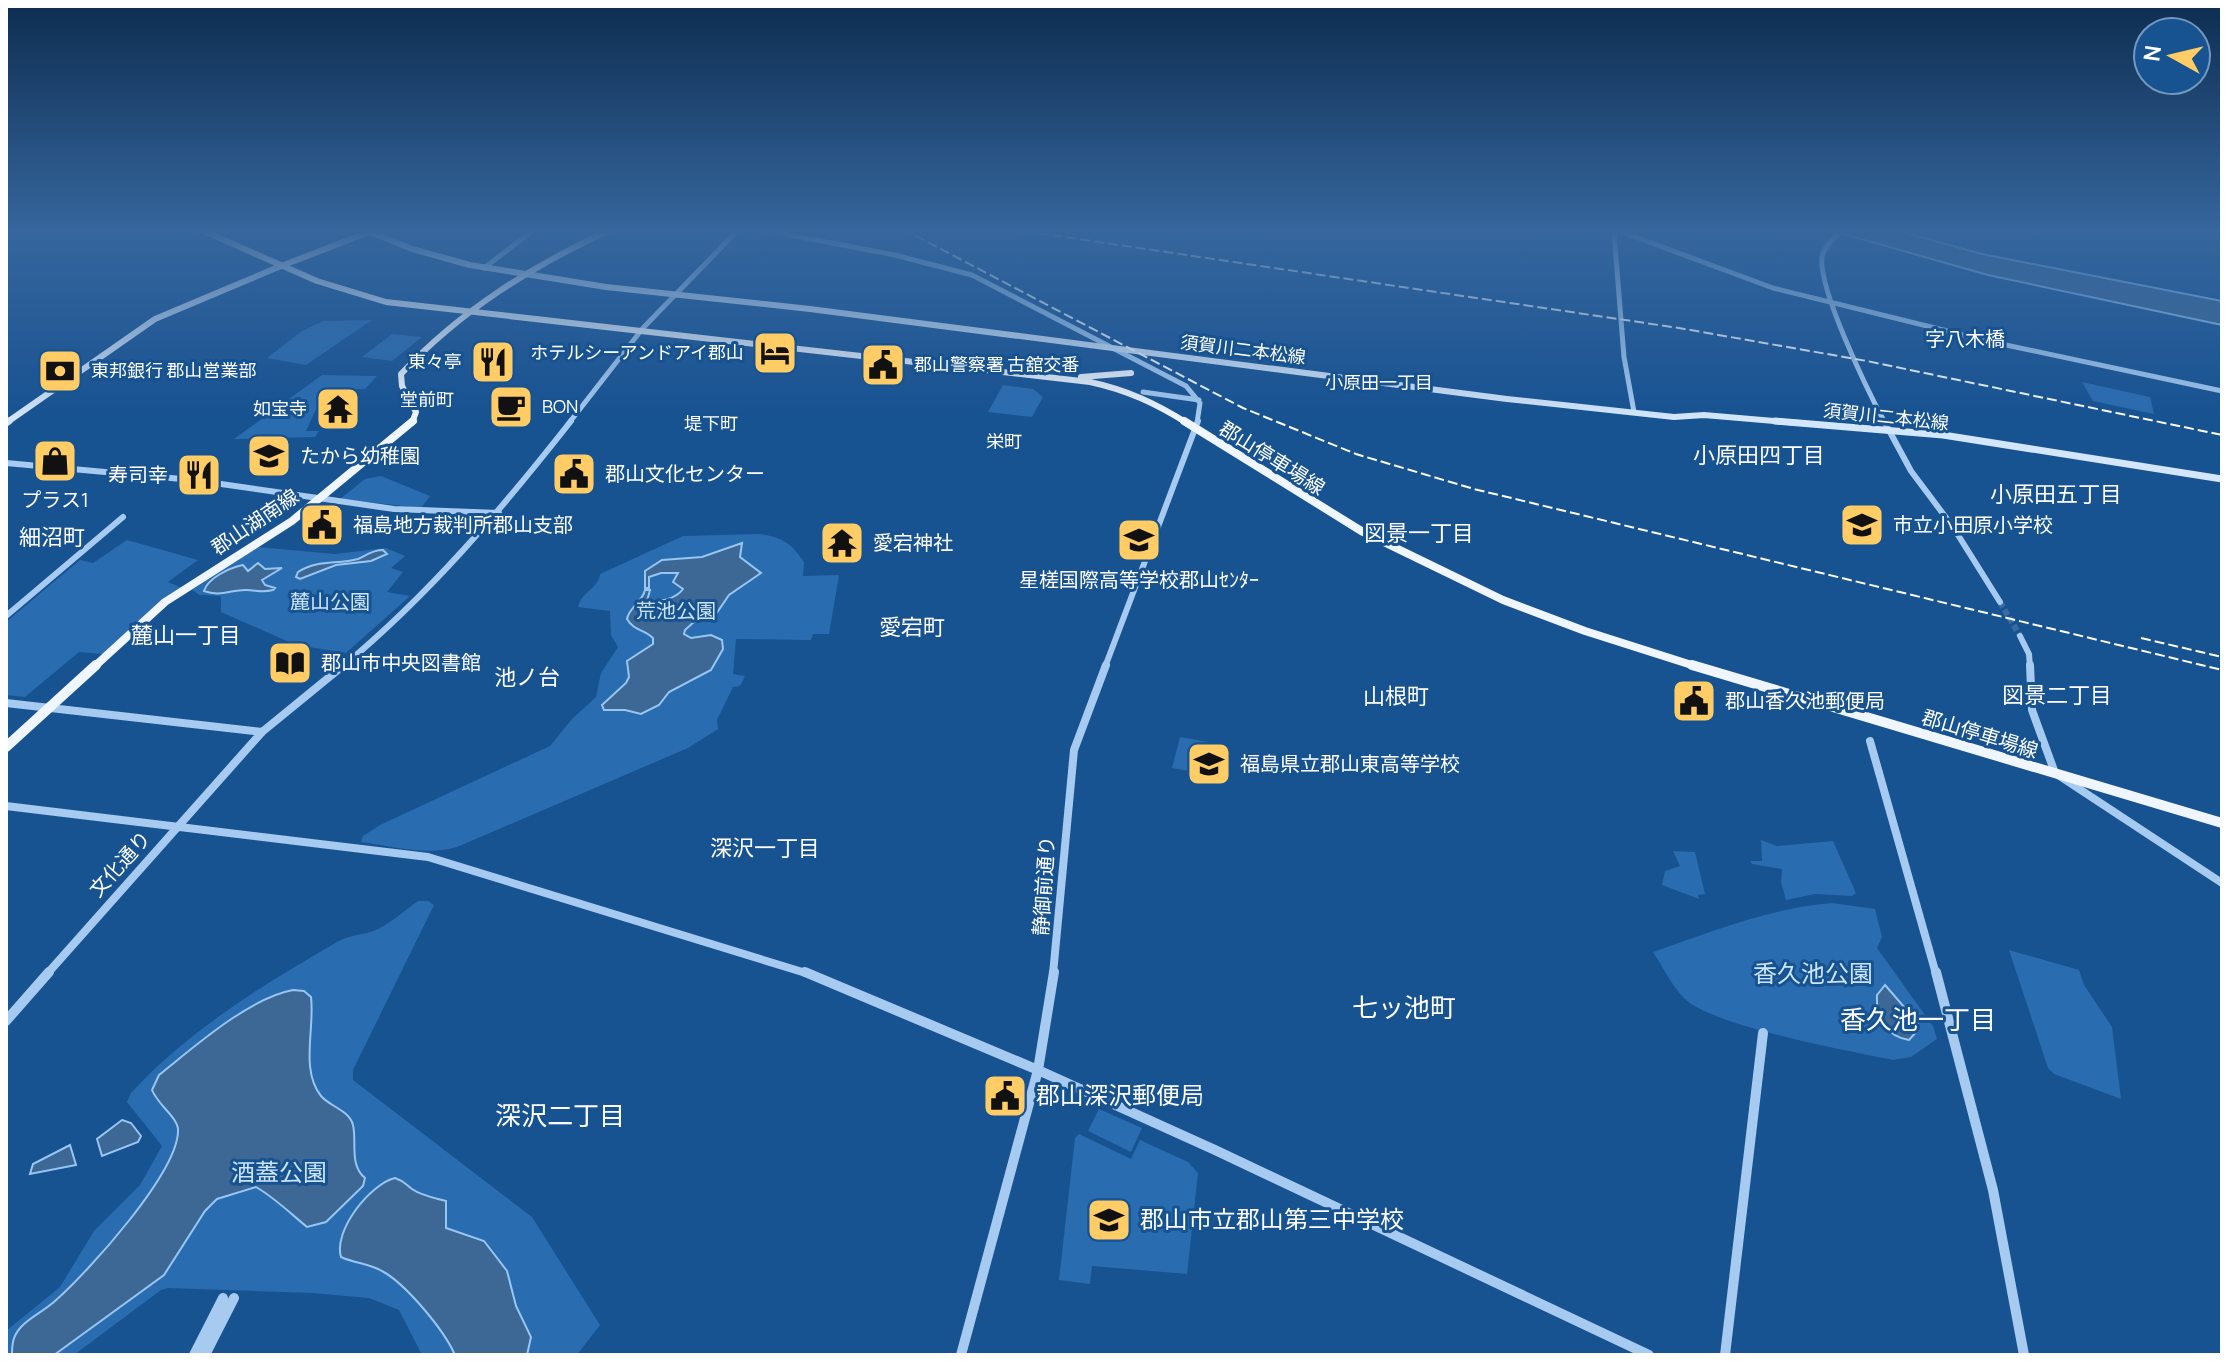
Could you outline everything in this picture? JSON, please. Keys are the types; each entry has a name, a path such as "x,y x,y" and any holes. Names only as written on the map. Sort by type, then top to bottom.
{"main road":[{"path":"6,423 155,319 212,293"},
{"name":"郡山停車場線","path":"351,293 386,302 468,312 1081,377 1143,392 1196,426"},
{"path":"468,312 497,293"},
{"name":"須賀川二本松線","path":"660,293 1674,417 1716,416 1891,431 2123,461 2222,479"},
{"name":"郡山湖南線","path":"6,747 165,602 277,531 412,424 416,412 402,386 401,374 468,312"},
{"name":"郡山停車場線","path":"642,330 1102,384 1152,401 1385,540 1520,602 1693,662 2222,820"},
{"path":"1081,377 1131,373"}],"street":[{"path":"1005,293 1186,386 1199,400"},
{"path":"1619,293 1634,412"},
{"path":"1793,293 1992,342 2222,391"},
{"path":"1829,293 1860,378 1911,471 1953,527 2000,602"},
{"name":"文化通り","path":"6,1021 262,732 382,634 499,513 642,330 675,294"},
{"path":"1143,392 1199,400"},
{"name":"静御前通り","path":"961,1355 1038,1070 1058,953 1074,750 1201,412 1199,400"},
{"path":"6,463 175,478 318,501 428,511 499,513"},
{"path":"6,616 123,517"},
{"path":"2020,636 2030,662 2032,710 2055,771 2222,883"},
{"path":"6,703 262,732"},
{"path":"1870,741 1920,913 1993,1190 2024,1355"},
{"path":"6,806 403,853 458,865 792,967 1038,1070 1649,1355"},
{"path":"1725,1355 1763,1033"},
{"path":"194,1355 228,1298 205,1355"}],"green space":[{"path":"372,320 306,365 267,358 302,331 323,321"},
{"path":"392,334 422,337 392,361 362,357"},
{"path":"322,375 377,376 365,389 329,389 324,392 306,431 319,431 315,437 234,439"},
{"path":"2082,382 2150,397 2154,414 2093,401"},
{"path":"1003,385 1033,389 1043,397 1032,417 988,412"},
{"path":"381,476 430,496 421,508 340,499 365,479"},
{"name":"荒池公園","path":"759,534 780,539 795,550 804,562 803,576 839,575 829,634 813,634 811,640 736,639 733,674 745,676 740,686 733,687 717,720 718,729 688,748 457,847 434,851 361,842 363,836 380,825 550,746 572,719 596,697 601,673 618,647 611,635 610,611 578,607 600,574 683,536"},
{"path":"127,540 198,560 168,582 182,588 103,654 79,652 25,697 6,695 6,622 80,560 93,563"},
{"name":"麓山公園","path":"258,547 335,554 386,548 405,556 391,568 403,572 387,592 410,596 346,653 296,645 221,612 221,596 200,595 192,590"},
{"path":"1180,737 1208,742 1200,773 1172,768"},
{"path":"1761,840 1777,846 1833,841 1856,893 1852,896 1815,894 1786,900 1781,882 1782,869 1752,864 1750,861 1762,861"},
{"path":"1673,851 1695,852 1705,894 1698,895 1699,899 1662,885 1665,871 1680,866"},
{"name":"酒蓋公園","path":"418,901 428,901 434,905 353,1070 353,1080 532,1217 600,1325 577,1355 422,1355 399,1310 369,1298 168,1288 161,1290 74,1355 6,1355 6,1331 60,1287 94,1231 140,1185 162,1146 127,1102 131,1093 178,1048 228,1010 342,939 383,926"},
{"name":"香久池公園","path":"1832,903 1875,909 1882,937 1877,948 1933,1026 1937,1039 1911,1057 1893,1060 1782,1036 1722,1018 1684,998 1653,952 1763,915"},
{"path":"2009,950 2079,970 2084,985 2112,1027 2121,1099 2054,1074 2048,1068"},
{"path":"1099,1109 1142,1128 1131,1152 1088,1131"},
{"path":"1079,1134 1131,1159 1140,1140 1188,1162 1198,1173 1187,1274 1092,1266 1090,1284 1059,1280 1075,1138"}],"shaded area":[{"path":"2070,293 2179,293 2222,301 2222,325"},
{"path":"742,543 740,557 761,573 729,595 714,617 695,621 684,634 691,638 711,635 722,640 723,649 711,670 669,692 659,705 641,714 604,710 602,705 629,677 627,661 653,644 653,638 627,619 630,611 645,590 650,590 647,601 656,601 671,598 683,589 673,582 678,573 649,577 649,588 645,588 645,571 662,560 702,557"},
{"path":"383,550 387,554 371,561 336,565 300,579 296,577 298,572 313,565 350,561"},
{"path":"258,563 265,569 282,568 262,580 265,585 275,588 273,590 204,591 214,578 226,571 243,565 248,571"},
{"path":"1885,985 1918,1023 1918,1030 1909,1040 1894,1035 1881,1019 1877,995"},
{"path":"293,990 304,991 311,997 311,1074 321,1096 351,1120 355,1160 365,1178 363,1186 326,1222 307,1227 256,1187 217,1199 205,1211 164,1275 54,1355 12,1355 16,1333 55,1301 109,1245 164,1170 175,1147 178,1129 152,1090 159,1075 240,1013"},
{"path":"122,1120 131,1123 141,1136 138,1142 102,1156 97,1139"},
{"path":"70,1145 76,1165 30,1174 33,1164"},
{"path":"395,1178 420,1193 446,1201 446,1228 484,1241 507,1271 516,1306 531,1337 527,1355 455,1355 433,1321 392,1277 341,1257 343,1235 356,1210 375,1189"}],"tunnel":[{"path":"2000,602 2020,636"}],"railway":[{"path":"1024,293 1243,408 1356,454 1474,489 2222,670"},
{"path":"1440,293 1679,328 1867,361 2222,435"},
{"path":"2141,638 2222,657"}],"place":[{"name":"ホテルシーアンドアイ郡山","path":"775,353"},
{"name":"東々亭","path":"493,362"},
{"name":"郡山警察署 古舘交番","path":"883,365"},
{"name":"東邦銀行 郡山営業部","path":"60,371"},
{"name":"BON","path":"511,407"},
{"name":"如宝寺","path":"338,409"},
{"name":"たから幼稚園","path":"269,456"},
{"name":"プラス1","path":"55,461"},
{"name":"郡山文化センター","path":"574,474"},
{"name":"寿司幸","path":"199,475"},
{"name":"福島地方裁判所郡山支部","path":"322,525"},
{"name":"市立小田原小学校","path":"1862,525"},
{"name":"星槎国際高等学校郡山ｾﾝﾀｰ","path":"1139,540"},
{"name":"愛宕神社","path":"842,543"},
{"name":"郡山市中央図書館","path":"290,663"},
{"name":"郡山香久池郵便局","path":"1694,701"},
{"name":"福島県立郡山東高等学校","path":"1209,764"},
{"name":"郡山深沢郵便局","path":"1005,1096"},
{"name":"郡山市立郡山第三中学校","path":"1109,1220"}],"district":[{"name":"字八木橋","path":"1965,339"},
{"name":"小原田一丁目","path":"1379,383"},
{"name":"堂前町","path":"427,400"},
{"name":"堤下町","path":"711,424"},
{"name":"栄町","path":"1004,442"},
{"name":"小原田四丁目","path":"1759,455"},
{"name":"小原田五丁目","path":"2056,494"},
{"name":"図景一丁目","path":"1419,533"},
{"name":"細沼町","path":"52,537"},
{"name":"愛宕町","path":"912,627"},
{"name":"麓山一丁目","path":"186,635"},
{"name":"池ノ台","path":"527,677"},
{"name":"図景二丁目","path":"2057,695"},
{"name":"山根町","path":"1396,696"},
{"name":"深沢一丁目","path":"765,848"},
{"name":"七ッ池町","path":"1404,1008"},
{"name":"香久池一丁目","path":"1918,1020"},
{"name":"深沢二丁目","path":"560,1116"}]}
